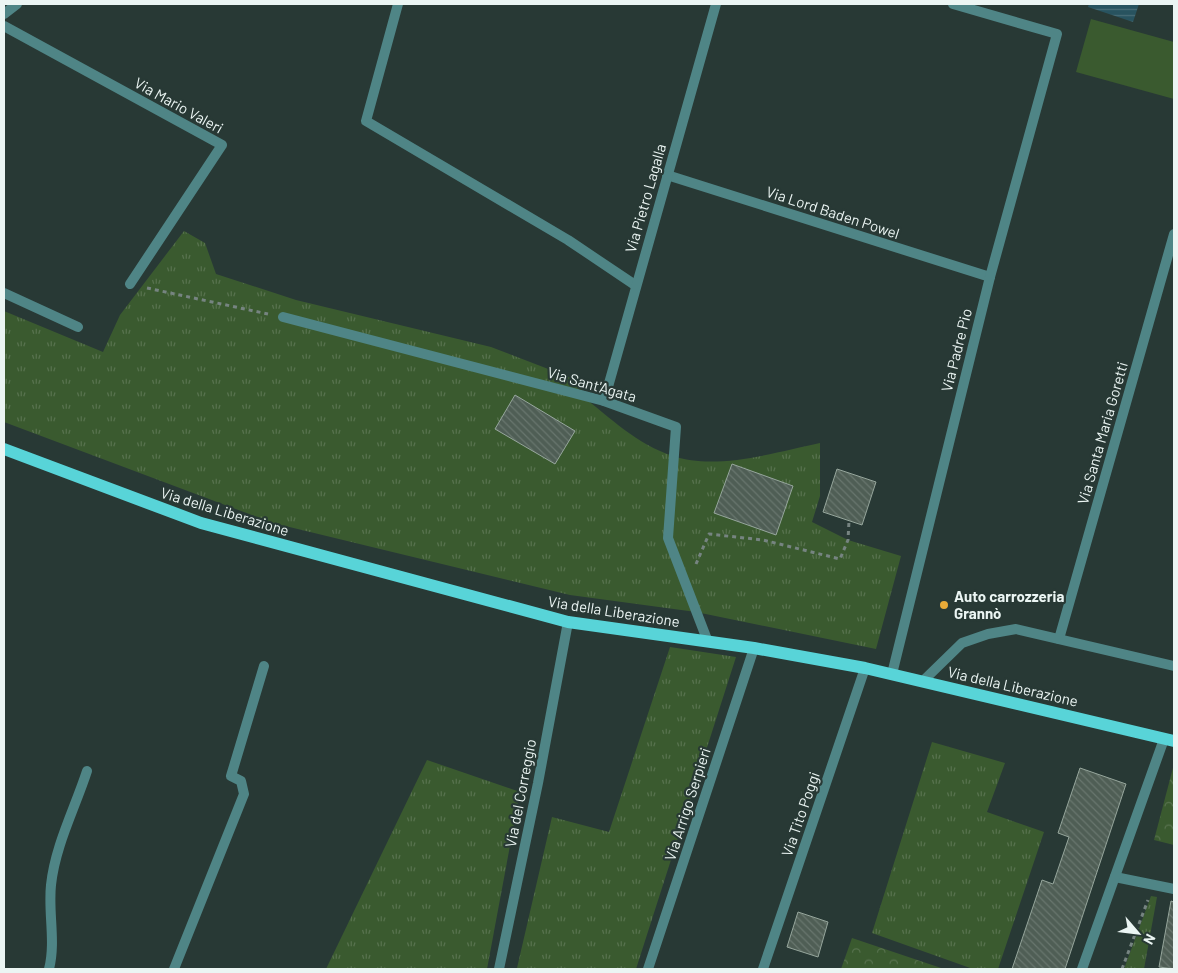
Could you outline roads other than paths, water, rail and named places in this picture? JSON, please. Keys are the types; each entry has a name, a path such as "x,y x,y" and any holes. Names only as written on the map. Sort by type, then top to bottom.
{"main road":[{"name":"Via della Liberazione","path":"4,449 202,523 568,622 754,648 864,668 1169,740"}],"street":[{"path":"4,14 17,4"},
{"path":"398,4 366,121 568,240 635,286"},
{"name":"Via Pietro Lagalla","path":"604,401 716,4"},
{"name":"Via Padre Pio","path":"892,674 990,277 1057,34 953,4"},
{"name":"Via Mario Valeri","path":"4,26 222,145 130,284"},
{"name":"Via Lord Baden Powel","path":"667,175 990,277"},
{"name":"Via Santa Maria Goretti","path":"1059,639 1174,234"},
{"path":"4,293 78,327"},
{"name":"Via Sant'Agata","path":"283,317 604,401 676,427 668,538 708,642"},
{"name":"Via del Correggio","path":"499,969 538,783 568,622"},
{"path":"923,681 962,644 988,634 1016,629 1174,666"},
{"name":"Via Arrigo Serpieri","path":"648,969 754,648"},
{"path":"174,969 244,794 240,781 230,776 264,666"},
{"name":"Via Tito Poggi","path":"763,969 864,668"},
{"path":"1082,969 1115,877 1169,740"},
{"path":"49,969 52,916 51,885 60,847 87,772"},
{"path":"1115,877 1174,890"}],"water":[{"path":"1089,4 1139,4 1133,22 1088,7"}],"place":[{"name":"Auto carrozzeria Grannò","path":"944,605"}]}
